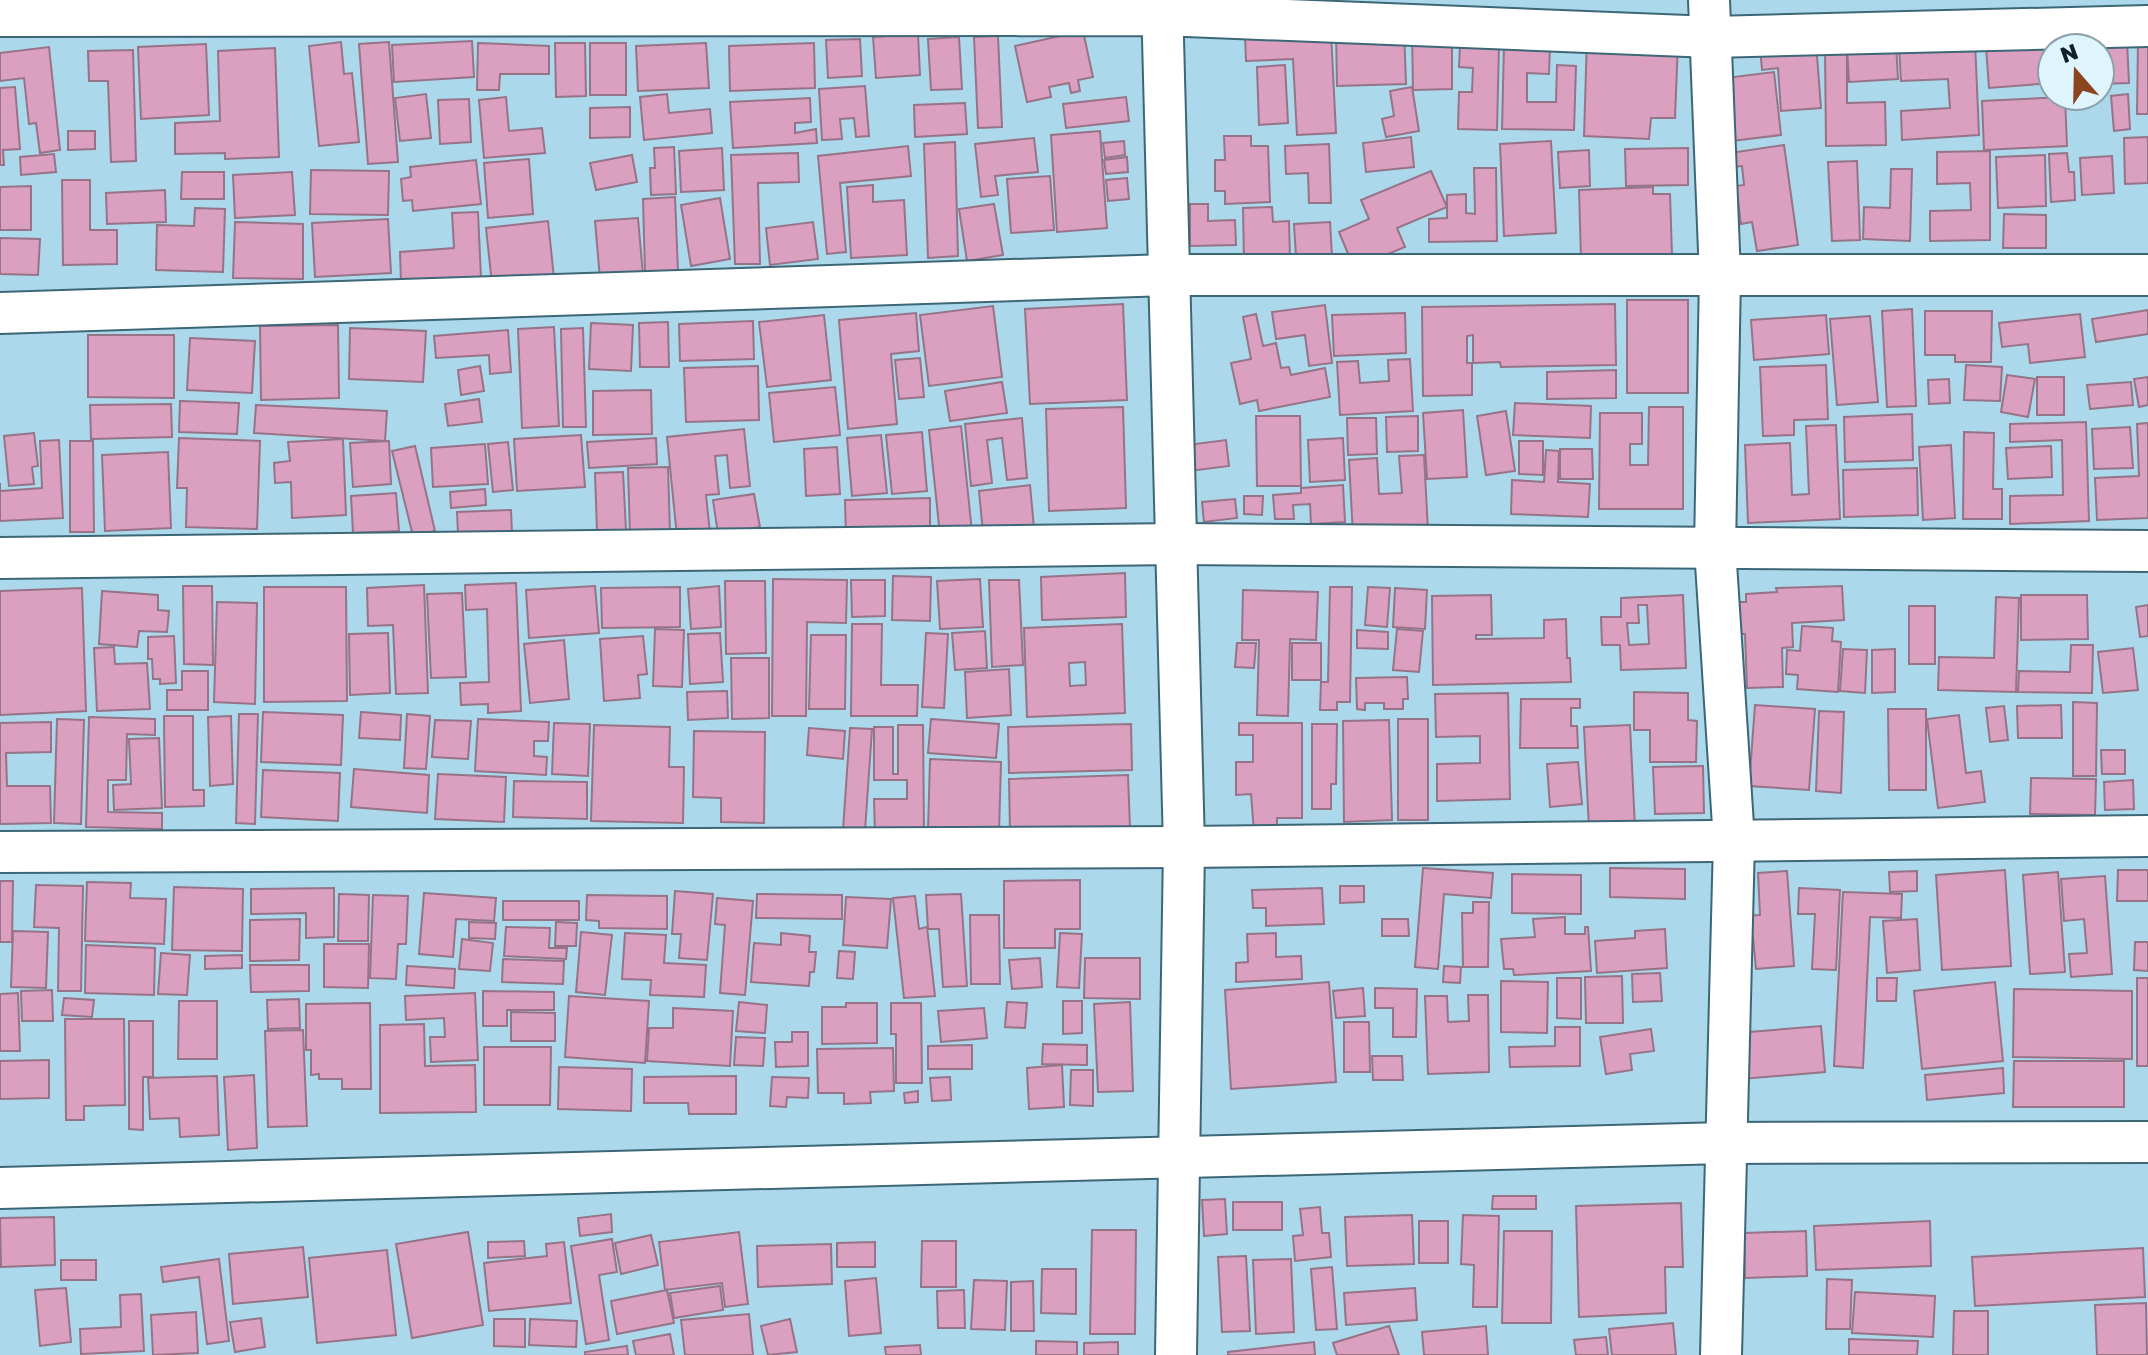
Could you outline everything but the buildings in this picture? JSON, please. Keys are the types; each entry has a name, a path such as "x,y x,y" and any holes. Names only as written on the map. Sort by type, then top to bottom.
{"street":[{"path":"1162,8 1184,847 1176,1355"},
{"path":"0,16 1162,8 2148,26"},
{"path":"1711,18 1720,276 1715,548 1734,841 1721,1355"},
{"path":"0,313 1168,275 2148,275"},
{"path":"0,558 1177,544 2148,551"},
{"path":"0,852 1184,847 2148,836"},
{"path":"0,1188 1725,1143 2148,1142"}]}
